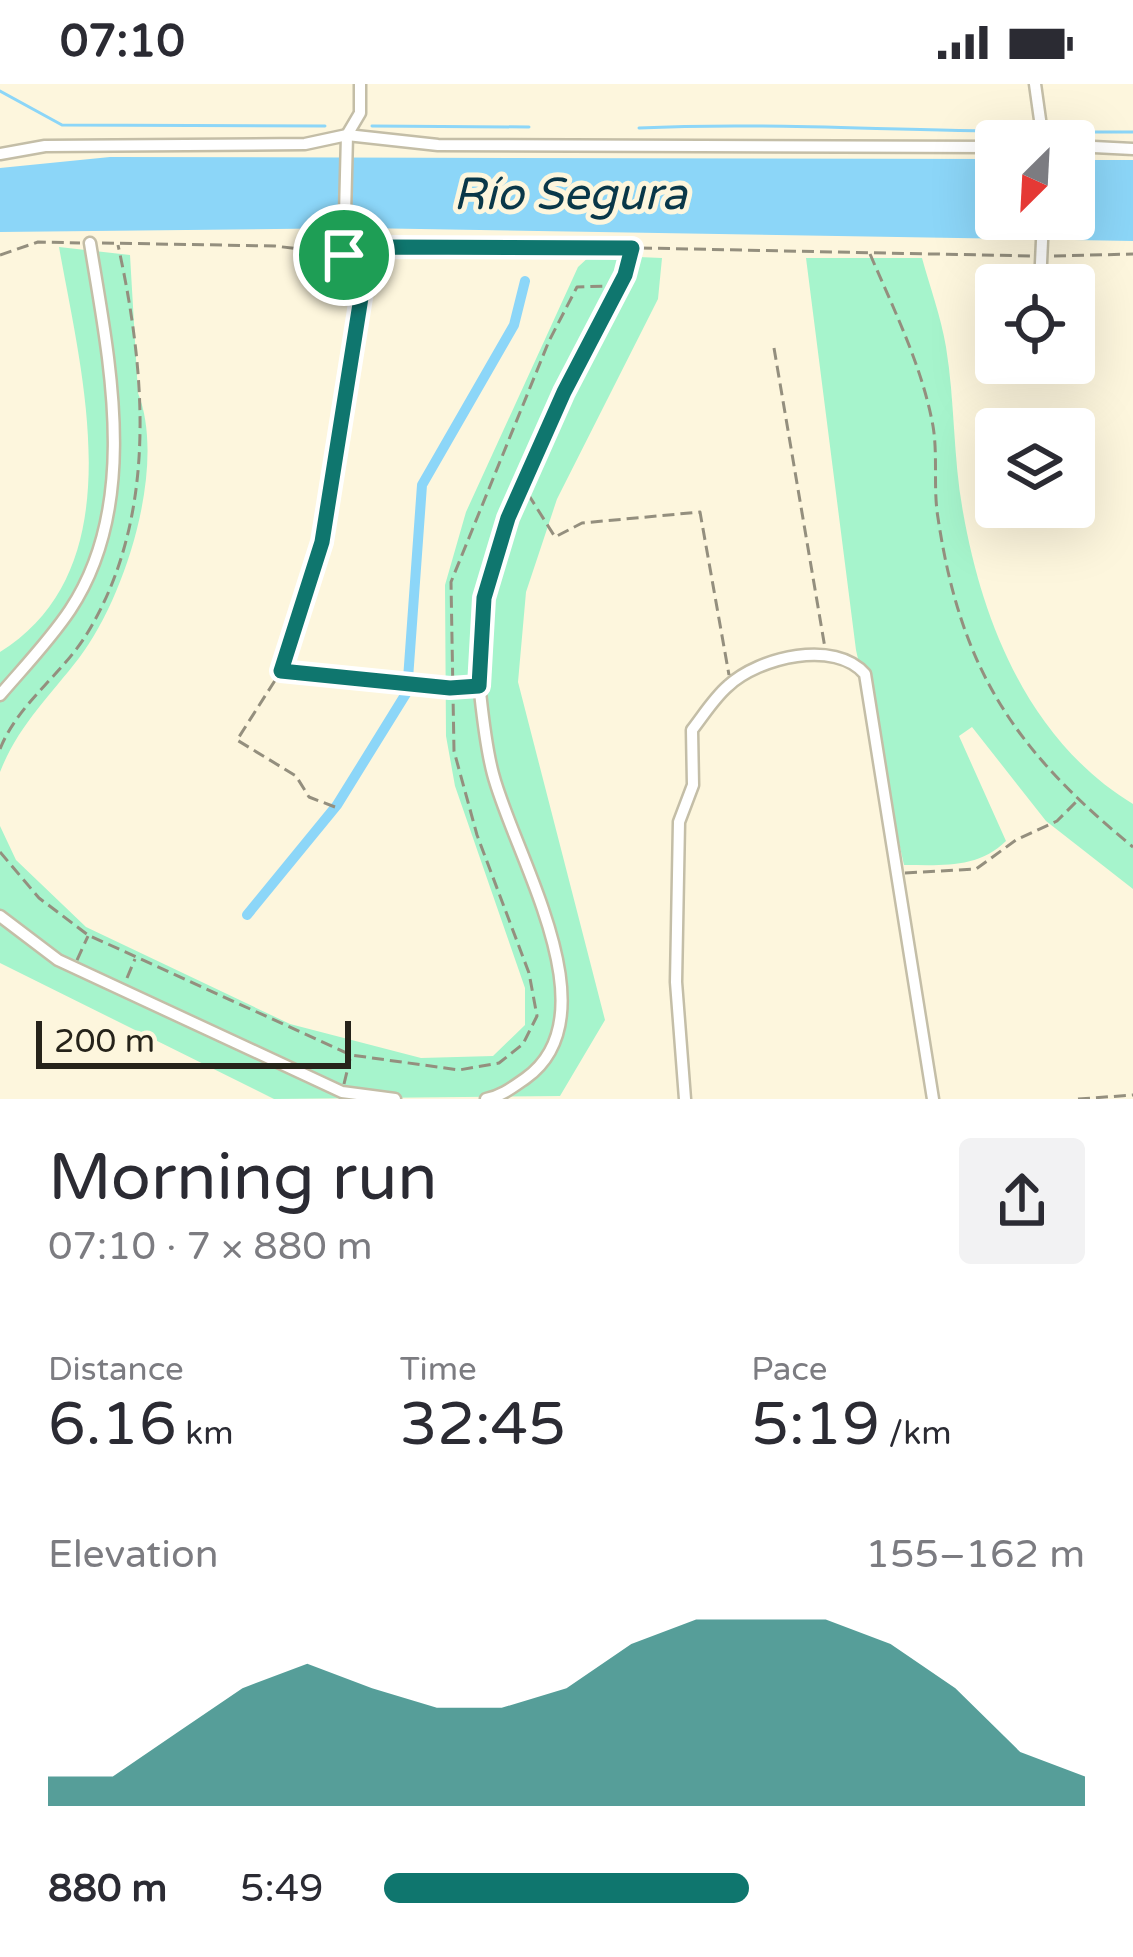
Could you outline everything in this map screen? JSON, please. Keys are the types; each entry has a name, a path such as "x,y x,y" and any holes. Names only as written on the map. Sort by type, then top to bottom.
{"street":[{"path":"341,404 363,285 344,255 347,135 360,113 360,84"},
{"path":"1035,84 1040,120"},
{"path":"0,154 45,146 305,144 347,135 438,146 975,147"},
{"path":"1095,147 1133,149"},
{"path":"1041,264 1042,240"},
{"path":"0,695 72,607 107,518 113,457 110,362 90,243"},
{"path":"486,1099 500,1096 538,1069 558,1044 565,1001 545,921 493,773 479,686 484,598 508,518 564,392 618,288 632,248"},
{"path":"686,1099 676,982 679,822 693,785 692,730 730,682 789,658 826,652 852,659 865,674 933,1099"},
{"path":"0,916 73,967 341,1095 395,1099"}],"path":[{"path":"0,255 38,242 275,245 344,255 387,247 1133,254"},
{"path":"869,251 924,392 934,429 938,516 966,636 996,704 1078,800 1133,847"},
{"path":"0,852 39,898 88,935 351,1055 459,1070 499,1063 524,1044 537,1016 529,973 477,835 454,751 452,582 462,548 577,287 618,288"},
{"path":"774,348 826,652"},
{"path":"335,807 309,797 296,776 237,740 281,671 322,542 341,404"},
{"path":"523,488 544,513 544,525 555,537 582,523 700,512 730,682"},
{"path":"281,671 450,688 479,686"},
{"path":"896,873 976,869 1016,840 1057,821 1078,800"},
{"path":"73,967 88,935"},
{"path":"122,990 136,958"},
{"path":"341,1095 351,1055"},
{"path":"1078,1099 1133,1095"}],"green space":[{"path":"59,247 130,255 138,393 146,423 144,493 137,530 112,602 79,658 25,726 0,772 0,652 42,616 69,572 84,521 89,467 86,410"},
{"path":"591,255 662,258 658,299 557,499 526,592 518,682 605,1020 560,1096 274,1099 0,963 0,826 16,860 86,927 290,1024 421,1058 493,1056 525,1025 525,988 455,786 446,736 445,585 466,512 578,267"},
{"path":"806,258 922,258 946,347 960,492 984,597 1017,678 1040,714 1097,778 1133,804 1133,889 1046,821 972,727 959,736 1006,841 971,861 904,865 856,650"}],"water":[{"name":"Río Segura","path":"110,157 975,159 975,238 360,228 0,232 0,168"},
{"path":"1095,160 1133,160 1133,241 1074,240 1095,240"}],"waterway":[{"path":"0,91 62,125 325,126"},
{"path":"372,126 529,127"},
{"path":"639,128 975,130"},
{"path":"1095,132 1133,132"},
{"path":"408,679 422,485 514,325 525,281"},
{"path":"247,915 337,805 407,692"}],"route":[{"path":"387,247 632,248 625,275 564,392 508,518 484,598 479,686 450,688 281,671 322,542 363,285 344,255 387,247"}]}
